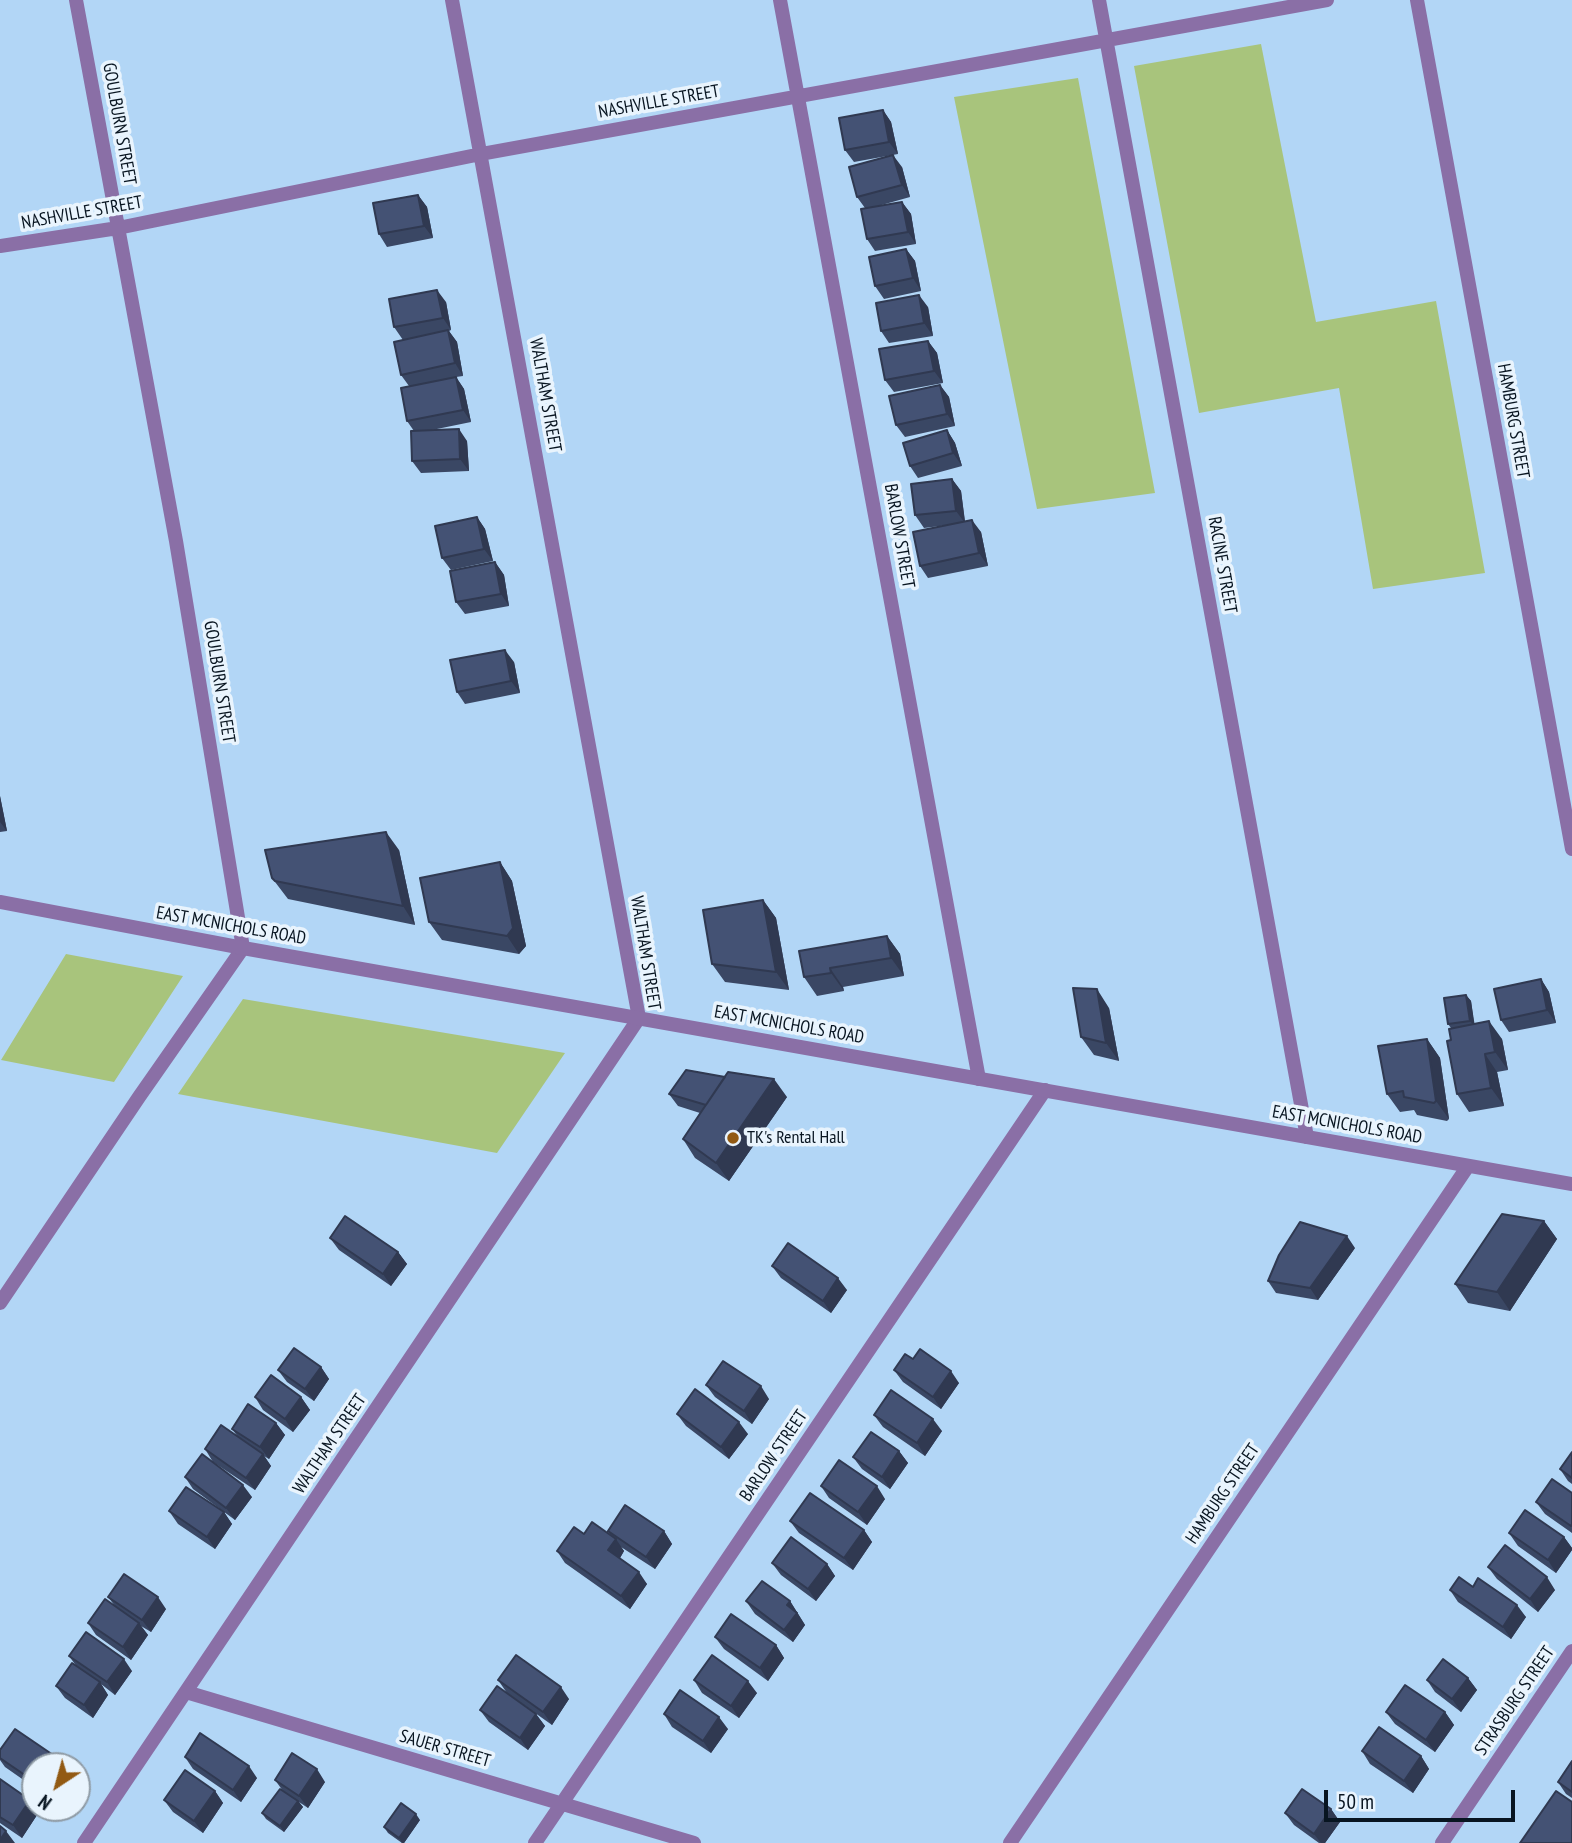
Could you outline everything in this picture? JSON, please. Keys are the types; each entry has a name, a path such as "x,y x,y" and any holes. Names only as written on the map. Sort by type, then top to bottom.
{"street":[{"name":"GOULBURN STREET","path":"76,0 176,541 243,948"},
{"name":"WALTHAM STREET","path":"84,1843 639,1018 452,0"},
{"name":"BARLOW STREET","path":"780,0 979,1079"},
{"name":"RACINE STREET","path":"1099,0 1307,1137"},
{"name":"NASHVILLE STREET","path":"0,246 118,228 481,155 1327,0"},
{"name":"HAMBURG STREET","path":"1417,0 1572,849"},
{"name":"EAST MCNICHOLS ROAD","path":"0,902 243,948 1572,1184"},
{"path":"0,1303 243,948"},
{"name":"BARLOW STREET","path":"536,1843 1045,1090"},
{"name":"HAMBURG STREET","path":"1010,1843 1468,1166"},
{"name":"STRASBURG STREET","path":"1442,1843 1572,1651"},
{"name":"SAUER STREET","path":"186,1692 694,1843"}],"green space":[{"path":"1261,44 1316,322 1436,301 1485,573 1373,589 1339,388 1199,413 1134,66"},
{"path":"1078,78 1155,493 1037,509 954,97"},
{"path":"66,954 183,976 114,1082 1,1060"},
{"path":"243,999 565,1053 497,1153 178,1094"}],"building":[{"path":"883,110 889,142 845,150 839,118"},
{"path":"893,155 902,185 857,197 849,167"},
{"path":"418,195 424,226 379,234 373,203"},
{"path":"902,202 908,232 867,239 861,209"},
{"path":"906,249 913,278 875,286 869,257"},
{"path":"437,290 443,318 394,327 389,299"},
{"path":"919,295 924,323 881,331 876,303"},
{"path":"448,330 455,363 401,375 394,342"},
{"path":"928,341 934,371 885,380 879,349"},
{"path":"456,377 463,410 407,421 401,388"},
{"path":"940,385 947,414 896,425 889,396"},
{"path":"459,429 460,459 412,461 411,431"},
{"path":"947,430 953,453 910,466 903,443"},
{"path":"952,479 956,511 915,515 911,484"},
{"path":"477,517 484,549 442,558 435,526"},
{"path":"972,520 979,553 920,566 913,532"},
{"path":"495,562 501,594 456,602 450,571"},
{"path":"505,650 511,681 457,692 450,660"},
{"path":"386,832 403,906 275,881 272,878 265,850"},
{"path":"500,862 513,928 507,936 429,922 420,878"},
{"path":"763,900 776,972 712,964 703,910"},
{"path":"887,936 891,958 830,968 831,973 804,977 799,951"},
{"path":"1541,979 1547,1010 1501,1020 1494,989"},
{"path":"1073,988 1097,989 1106,1043 1081,1037"},
{"path":"1466,995 1470,1021 1448,1024 1444,998"},
{"path":"1489,1021 1495,1052 1485,1054 1491,1088 1457,1094 1447,1041 1451,1040 1449,1029"},
{"path":"1427,1039 1436,1101 1434,1103 1404,1097 1403,1091 1387,1094 1378,1046"},
{"path":"686,1070 725,1077 706,1105 669,1094"},
{"path":"728,1072 774,1079 716,1163 683,1139"},
{"path":"1502,1214 1544,1221 1497,1292 1455,1284"},
{"path":"345,1216 398,1252 383,1274 330,1238"},
{"path":"1300,1222 1347,1236 1310,1288 1268,1281 1279,1255"},
{"path":"788,1243 838,1278 823,1301 772,1266"},
{"path":"294,1348 321,1367 305,1389 278,1370"},
{"path":"920,1349 951,1371 933,1397 894,1370 905,1354 913,1359"},
{"path":"723,1361 761,1386 744,1411 706,1385"},
{"path":"271,1375 301,1397 285,1419 255,1397"},
{"path":"695,1389 739,1422 721,1447 677,1414"},
{"path":"891,1390 933,1419 917,1443 874,1415"},
{"path":"248,1404 276,1423 260,1447 232,1429"},
{"path":"221,1425 263,1454 246,1478 205,1449"},
{"path":"871,1432 899,1451 882,1477 853,1457"},
{"path":"1572,1452 1572,1478 1560,1469"},
{"path":"202,1454 243,1485 226,1508 185,1477"},
{"path":"839,1460 877,1486 858,1512 821,1486"},
{"path":"1552,1479 1572,1493 1571,1526 1536,1502"},
{"path":"186,1487 224,1512 207,1537 169,1511"},
{"path":"810,1493 864,1530 844,1558 790,1521"},
{"path":"625,1505 664,1531 646,1557 608,1531"},
{"path":"1525,1510 1564,1537 1548,1560 1509,1533"},
{"path":"592,1522 616,1539 608,1550 639,1572 621,1596 557,1551 574,1527 584,1534"},
{"path":"791,1537 827,1564 808,1589 772,1563"},
{"path":"1505,1545 1547,1577 1530,1599 1488,1567"},
{"path":"124,1574 158,1597 142,1620 108,1597"},
{"path":"1459,1577 1473,1587 1478,1578 1517,1605 1503,1627 1450,1590"},
{"path":"762,1581 790,1601 787,1605 797,1613 784,1630 746,1601"},
{"path":"105,1599 139,1623 123,1647 88,1623"},
{"path":"731,1614 776,1645 760,1668 715,1637"},
{"path":"86,1632 124,1659 107,1682 69,1656"},
{"path":"516,1655 561,1687 543,1712 498,1680"},
{"path":"712,1655 748,1681 731,1706 694,1680"},
{"path":"1443,1659 1468,1678 1452,1699 1427,1680"},
{"path":"72,1663 100,1682 84,1705 56,1686"},
{"path":"1405,1685 1445,1712 1426,1740 1386,1712"},
{"path":"497,1686 536,1714 520,1738 480,1710"},
{"path":"680,1690 719,1717 703,1741 664,1714"},
{"path":"1379,1727 1421,1756 1404,1781 1362,1751"},
{"path":"15,1729 49,1752 21,1752 21,1772 0,1758 0,1750"},
{"path":"200,1733 249,1766 233,1790 185,1757"},
{"path":"292,1753 317,1769 299,1796 275,1780"},
{"path":"1572,1761 1572,1792 1558,1782"},
{"path":"185,1770 215,1791 194,1821 164,1800"},
{"path":"0,1779 21,1794 21,1813 13,1825 0,1817"},
{"path":"280,1789 298,1801 280,1826 262,1813"},
{"path":"1302,1789 1331,1809 1314,1834 1285,1813"},
{"path":"1556,1791 1572,1802 1572,1843 1520,1843"},
{"path":"401,1803 416,1814 399,1838 384,1827"},
{"path":"0,1826 6,1831 0,1840"}],"place":[{"name":"TK's Rental Hall","path":"733,1138"}]}
